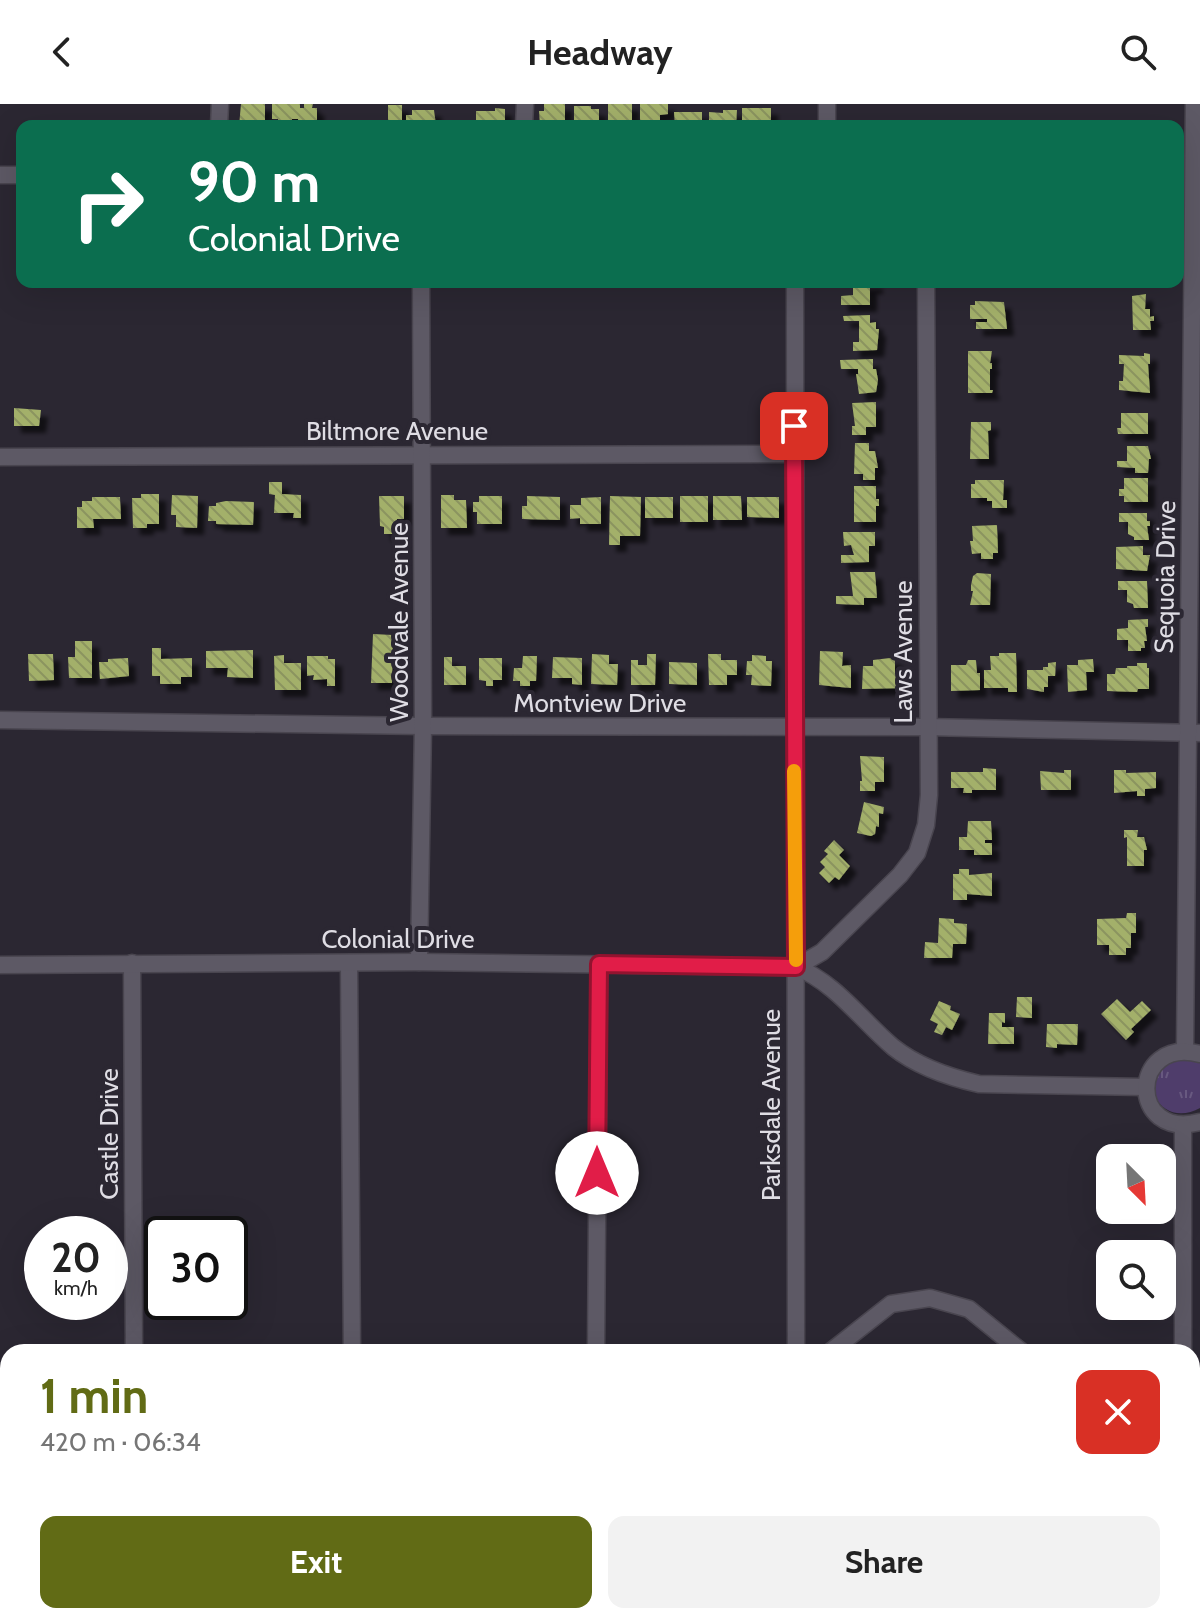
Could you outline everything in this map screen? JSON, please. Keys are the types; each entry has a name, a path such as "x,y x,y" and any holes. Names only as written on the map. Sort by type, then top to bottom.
{"street":[{"name":"Sequoia Drive","path":"1145,1087 1150,1070 1166,1054 1192,1052 1194,733 1190,176 1194,104"},
{"name":"Woodvale Avenue","path":"419,962 423,726 421,288"},
{"name":"Parksdale Avenue","path":"795,288 795,1344"},
{"name":"Laws Avenue","path":"796,967 822,952 900,875 917,853 926,825 929,795 926,288"},
{"name":"Biltmore Avenue","path":"0,457 794,454"},
{"name":"Montview Drive","path":"0,720 423,726 927,727 1194,733"},
{"name":"Colonial Drive","path":"0,965 419,962 796,967"},
{"name":"Castle Drive","path":"132,963 134,1344"},
{"path":"349,964 352,1344"},
{"path":"596,1344 599,964"},
{"path":"796,967 817,975 894,1048 952,1078 979,1084 1145,1087 1148,1105 1163,1121 1192,1125 1183,1344"},
{"path":"840,1344 891,1304 930,1298 969,1309 1012,1344"}],"green space":[{"path":"1178,1058 1200,1062 1200,1108 1186,1113 1168,1110 1154,1095 1158,1069"}],"building":[{"path":"241,104 265,104 265,120 240,120"},
{"path":"272,104 300,104 300,108 304,108 304,104 313,104 312,108 317,108 317,120 272,119"},
{"path":"544,104 565,104 565,120 540,120 539,111 544,111"},
{"path":"608,104 632,104 632,120 608,120"},
{"path":"640,104 668,104 668,114 660,115 660,120 640,120"},
{"path":"388,105 402,105 402,120 388,120"},
{"path":"574,106 599,109 599,120 574,120"},
{"path":"495,108 505,109 505,120 476,120 476,111 495,111"},
{"path":"742,108 771,108 771,120 742,120"},
{"path":"412,110 434,110 435,120 406,120 406,115 412,115"},
{"path":"723,110 737,110 736,120 709,120 709,112 723,113"},
{"path":"674,112 702,112 702,120 675,120"},
{"path":"853,288 870,288 870,305 841,305 841,296 853,295"},
{"path":"1146,294 1145,309 1150,309 1150,317 1154,316 1154,321 1150,321 1151,330 1133,330 1132,296"},
{"path":"975,301 1004,302 1007,329 976,329 976,322 987,322 987,319 970,319 970,305 975,305"},
{"path":"870,315 870,323 876,322 876,329 879,329 877,350 853,351 853,342 859,342 859,321 844,321 843,316"},
{"path":"968,351 992,351 992,393 968,393"},
{"path":"1144,353 1150,354 1150,393 1119,390 1124,364 1119,364 1119,355 1144,356"},
{"path":"873,359 878,380 876,392 859,394 858,369 841,369 840,360"},
{"path":"876,402 876,427 866,427 866,435 852,435 852,426 855,426 852,403"},
{"path":"14,408 41,410 39,426 14,426"},
{"path":"1121,413 1148,413 1148,434 1118,434"},
{"path":"971,422 991,422 991,430 988,431 989,459 970,459"},
{"path":"855,443 869,443 869,451 875,451 878,468 875,468 875,480 863,480 863,474 854,474"},
{"path":"1127,446 1148,446 1151,459 1148,473 1135,473 1135,468 1117,467 1117,461 1127,461"},
{"path":"1124,478 1148,478 1148,502 1124,502 1124,496 1119,496 1119,489 1124,489"},
{"path":"975,480 1004,480 1003,500 1007,500 1007,508 992,508 992,501 987,501 987,498 971,498 971,484 975,484"},
{"path":"269,482 282,482 282,494 301,495 301,518 293,518 294,513 274,513 275,495 269,494"},
{"path":"854,486 876,486 879,506 876,506 876,522 854,522"},
{"path":"141,494 159,494 159,524 133,528 132,498 141,498"},
{"path":"172,495 198,496 197,528 176,527 176,515 171,515"},
{"path":"441,495 454,495 454,500 466,500 467,528 441,528"},
{"path":"379,496 404,496 404,519 397,519 397,534 384,534 384,527 380,526"},
{"path":"479,496 502,496 502,524 477,524 473,502 479,502"},
{"path":"527,496 560,497 560,520 522,519 522,506 527,506"},
{"path":"610,496 641,497 640,536 620,536 620,545 609,545"},
{"path":"680,496 708,496 708,522 680,522"},
{"path":"713,496 741,496 742,520 713,520"},
{"path":"92,497 120,497 121,519 93,519 94,528 77,528 77,507 82,507 82,501 92,501"},
{"path":"601,497 601,524 580,524 580,518 570,519 570,505 581,505 581,498"},
{"path":"645,497 673,497 673,518 645,518"},
{"path":"747,497 779,497 779,518 747,517"},
{"path":"226,501 254,502 253,525 208,521 209,506"},
{"path":"1119,513 1147,513 1147,521 1150,521 1150,526 1147,526 1149,540 1134,540 1128,534 1128,522 1119,522"},
{"path":"997,525 998,553 993,553 993,559 981,559 981,553 972,554 972,526"},
{"path":"843,532 875,532 875,546 869,546 869,562 841,563 841,555 854,555 851,545 844,546"},
{"path":"1143,546 1143,555 1150,555 1147,571 1116,569 1116,547"},
{"path":"850,572 875,572 877,598 864,598 864,605 836,604 836,596 853,596"},
{"path":"977,573 991,574 990,605 970,605 971,585"},
{"path":"1118,581 1147,581 1148,608 1134,608 1127,602 1127,590 1118,590"},
{"path":"1148,619 1145,648 1128,651 1128,640 1117,640 1117,629 1128,628 1128,620"},
{"path":"373,634 393,635 392,683 371,683"},
{"path":"75,641 92,641 92,678 69,678 68,657 75,657"},
{"path":"152,648 161,648 161,659 192,658 192,677 181,677 181,684 160,684 160,676 152,676"},
{"path":"253,650 253,678 227,677 228,668 206,668 206,651"},
{"path":"820,651 843,652 842,666 851,665 851,688 819,685"},
{"path":"999,653 1016,653 1017,692 1008,692 1008,688 984,688 984,670 991,670 990,656 999,656"},
{"path":"28,654 53,654 54,680 29,681"},
{"path":"592,654 609,655 609,664 618,664 617,685 591,684"},
{"path":"647,654 656,654 655,685 631,685 631,660 638,660 638,665 647,665"},
{"path":"708,654 721,654 721,660 737,660 737,675 727,675 727,685 709,685"},
{"path":"284,655 284,663 301,663 301,690 275,690 274,656"},
{"path":"752,655 766,656 766,661 772,661 771,686 751,685 752,675 746,675 747,661 752,661"},
{"path":"307,656 335,659 335,686 327,686 327,679 313,680 314,675 307,676"},
{"path":"523,656 537,656 536,681 530,681 530,686 520,686 520,681 513,681 514,668 522,668"},
{"path":"444,657 452,657 452,666 466,666 466,685 444,685"},
{"path":"553,657 582,658 582,685 572,684 572,678 552,678"},
{"path":"128,658 129,676 100,679 99,662"},
{"path":"479,658 502,658 502,680 493,680 493,686 486,686 486,681 479,680"},
{"path":"895,658 895,674 903,674 903,688 862,689 863,666 873,666 873,660"},
{"path":"1093,659 1094,672 1086,672 1087,690 1068,692 1067,665 1078,665 1078,660"},
{"path":"968,660 976,660 980,690 951,691 951,665 966,665"},
{"path":"669,662 697,663 697,685 669,684"},
{"path":"1056,662 1055,676 1048,676 1048,687 1044,687 1044,692 1027,689 1027,670 1043,670 1048,663"},
{"path":"1137,663 1147,663 1149,689 1138,689 1137,692 1107,691 1107,674 1115,674 1116,668 1137,666"},
{"path":"860,756 884,757 884,782 875,782 875,791 860,791"},
{"path":"983,768 996,769 996,790 963,793 964,788 951,788 951,772 983,772"},
{"path":"1064,770 1071,770 1071,790 1041,790 1040,771 1064,773"},
{"path":"1114,770 1126,770 1126,773 1156,772 1156,788 1145,789 1145,796 1137,796 1137,791 1114,793"},
{"path":"864,802 884,807 883,814 879,813 879,827 876,826 875,834 871,836 857,833"},
{"path":"968,821 991,821 992,840 985,840 985,843 992,843 992,855 974,855 974,850 959,850 959,837 967,837"},
{"path":"1124,830 1138,830 1137,837 1144,837 1147,850 1144,850 1144,866 1127,866 1127,837 1124,838"},
{"path":"834,840 844,850 839,855 850,866 839,880 835,877 829,883 819,873 825,867 820,862 828,854 824,851"},
{"path":"959,869 969,869 969,875 992,873 992,896 967,894 967,900 953,900 953,874 959,874"},
{"path":"1127,913 1136,913 1136,933 1131,933 1131,948 1126,948 1126,955 1109,955 1109,945 1097,945 1097,919 1126,918"},
{"path":"939,918 967,924 966,944 953,944 952,958 924,958 925,942 938,943"},
{"path":"1017,997 1032,997 1032,1018 1016,1017"},
{"path":"1117,999 1130,1012 1142,1001 1151,1010 1131,1029 1134,1032 1126,1040 1101,1014"},
{"path":"939,1001 960,1014 952,1030 946,1027 942,1035 934,1032 938,1024 930,1020"},
{"path":"989,1013 1005,1013 1002,1027 1014,1027 1014,1044 988,1044"},
{"path":"1047,1024 1078,1024 1077,1045 1046,1047"}],"slow traffic":[{"path":"794,771 796,960"}],"route":[{"path":"597,1173 599,964 796,967 794,426"}]}
